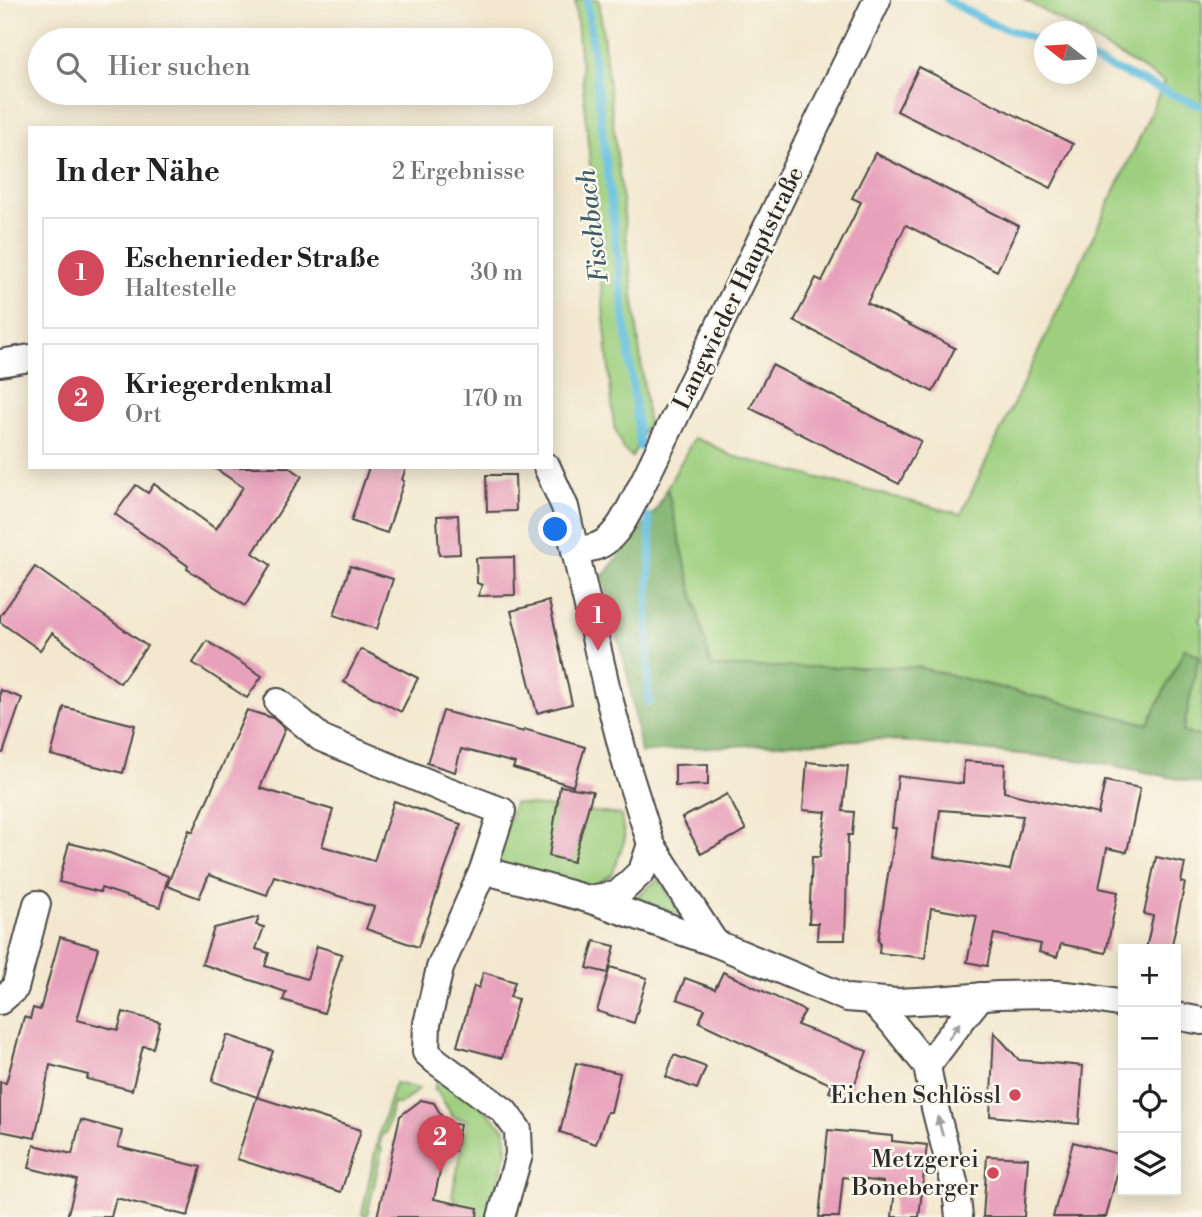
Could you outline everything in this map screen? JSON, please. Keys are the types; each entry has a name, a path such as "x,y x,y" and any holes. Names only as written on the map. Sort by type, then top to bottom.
{"street":[{"name":"Langwieder Hauptstraße","path":"575,550 598,546 611,538 624,518 877,0"},
{"path":"0,363 28,358"},
{"path":"548,469 565,507 607,690 651,844 715,943"},
{"path":"278,702 321,738 502,811 483,870 440,968 427,1024 426,1052 503,1111 518,1130 519,1155 501,1217"},
{"path":"588,899 617,895 642,871 651,844"},
{"path":"483,870 588,899 715,943 847,998 923,1001 1055,994 1118,1003"},
{"path":"0,1001 15,988 37,904"},
{"path":"927,1066 981,996"},
{"path":"872,1000 927,1066 956,1190 959,1217"},
{"path":"1181,1017 1202,1021"}],"green space":[{"path":"575,0 599,0 648,422 632,457 623,449 614,426"},
{"path":"1025,0 1202,0 1202,614 1199,621 1202,623 1202,737 1183,732 1199,656 1185,649 1148,724 917,667 711,667 667,488 694,438 732,456 961,514 1164,82 1097,42 1097,21 1062,21"},
{"path":"667,488 711,667 917,667 1148,724 1185,648 1199,656 1183,732 1202,737 1202,784 1103,763 880,739 689,748 641,753 629,681 603,576 657,509"},
{"path":"514,803 621,815 625,839 612,875 590,887 495,864"},
{"path":"658,879 682,915 632,901"},
{"path":"440,1069 505,1129 507,1150 489,1217 456,1217 461,1206 452,1196 468,1120 453,1117 434,1090"},
{"path":"395,1083 419,1089 400,1105 393,1103 386,1133 383,1133 379,1147 382,1149 367,1216 362,1214 379,1134"}],"building":[{"path":"919,67 1073,144 1051,188 897,111"},
{"path":"875,153 1019,226 997,271 906,225 867,303 955,348 933,392 794,321 816,278 822,281 861,202 852,198"},
{"path":"772,365 921,441 899,484 750,408"},
{"path":"216,469 292,469 302,476 253,553 271,565 245,606 187,569 188,566 115,514 136,485 148,493 154,484 216,529 243,487"},
{"path":"368,469 405,469 387,533 351,521"},
{"path":"486,475 515,475 516,511 487,512"},
{"path":"458,515 460,554 439,555 437,516"},
{"path":"514,557 515,595 478,596 482,585 477,583 476,558"},
{"path":"350,566 393,579 377,629 334,615"},
{"path":"35,567 147,646 120,683 52,633 40,650 0,622 0,616"},
{"path":"549,601 572,704 537,713 511,611"},
{"path":"207,641 262,676 247,698 193,663"},
{"path":"361,649 418,678 401,712 344,682"},
{"path":"0,690 22,698 3,753 0,752"},
{"path":"64,707 135,725 123,773 51,755"},
{"path":"247,710 273,718 285,729 260,788 333,810 322,846 374,861 394,801 461,824 418,947 366,929 374,907 274,876 267,895 209,875 199,898 167,886 189,830 193,832"},
{"path":"443,711 524,732 524,729 585,747 573,786 513,768 515,763 461,749 455,772 427,763"},
{"path":"964,761 1005,764 1004,792 1098,814 1105,781 1140,788 1127,852 1107,848 1099,888 1118,892 1106,953 1061,944 1057,957 1039,952 1041,944 994,934 987,966 967,962 977,916 931,908 925,958 879,953 878,941 896,828 892,828 898,776 963,784","holes":["940,810 1023,816 1010,870 934,857"]},
{"path":"807,762 848,766 843,811 854,812 852,835 848,835 845,940 817,940 818,923 809,923 812,857 820,857 826,812 803,810"},
{"path":"708,764 708,785 675,786 675,765"},
{"path":"560,786 593,791 573,862 549,856"},
{"path":"727,794 746,830 701,854 682,818"},
{"path":"69,843 110,853 168,876 160,907 101,888 100,892 59,882"},
{"path":"1156,857 1185,863 1181,882 1185,883 1172,944 1147,944 1153,916 1144,914"},
{"path":"259,917 256,925 264,927 256,949 269,953 265,966 307,979 317,946 342,954 324,1013 283,1000 286,992 202,964 214,928"},
{"path":"60,937 98,948 77,1020 118,1030 123,1012 160,1022 153,1048 143,1046 132,1090 87,1079 88,1075 50,1065 35,1138 0,1131 0,1082 6,1083 24,1017 30,1019 33,1008 40,1010"},
{"path":"594,941 615,946 608,973 587,968"},
{"path":"610,967 647,978 634,1023 597,1011"},
{"path":"483,972 515,982 510,997 518,999 502,1058 457,1046 474,986 479,988"},
{"path":"723,972 805,1011 797,1025 867,1051 849,1099 829,1092 832,1085 699,1022 705,1009 677,999 685,978 715,989"},
{"name":"Eichen Schlössl","path":"994,1032 1019,1060 1083,1066 1079,1124 990,1116"},
{"path":"227,1035 273,1051 257,1097 212,1081"},
{"path":"674,1055 706,1067 697,1089 666,1077"},
{"path":"576,1063 620,1073 611,1112 607,1112 596,1144 560,1132"},
{"path":"257,1097 361,1130 341,1192 237,1159"},
{"path":"421,1100 434,1103 445,1122 460,1125 455,1151 445,1149 434,1199 478,1208 477,1217 377,1217 400,1116"},
{"path":"81,1120 122,1131 118,1147 201,1167 188,1216 116,1198 111,1217 67,1217 77,1180 29,1168 34,1145 72,1154"},
{"path":"828,1130 892,1136 892,1141 927,1145 919,1217 892,1217 895,1188 883,1187 883,1182 843,1177 839,1217 819,1217"},
{"path":"1073,1142 1118,1154 1118,1170 1106,1217 1053,1217"},
{"path":"987,1156 1028,1158 1024,1217 983,1217"}],"waterway":[{"name":"Fischbach","path":"587,0 640,447"},
{"name":"Fischbach","path":"947,0 990,23 1034,38"},
{"name":"Fischbach","path":"1097,62 1202,107"},
{"name":"Fischbach","path":"648,516 651,546 647,623 649,702"}],"place":[{"name":"Eschenrieder Straße","path":"598,651"},
{"name":"Eichen Schlössl","path":"1015,1095"},
{"name":"Kriegerdenkmal","path":"440,1173"},
{"name":"Metzgerei Boneberger","path":"993,1173"}]}
